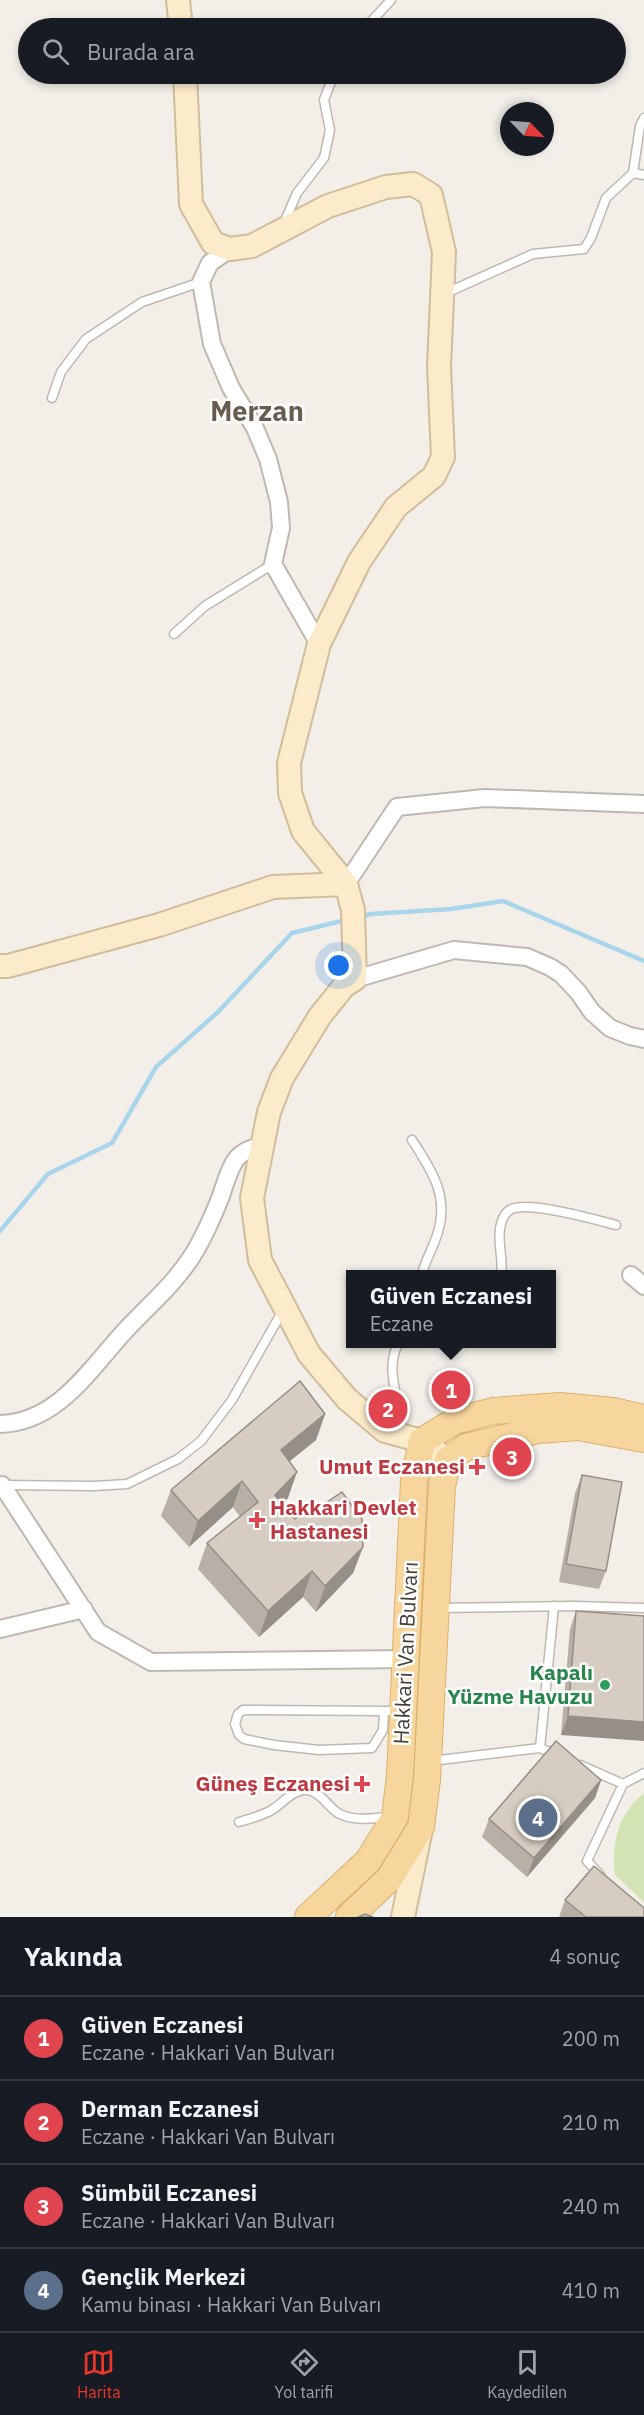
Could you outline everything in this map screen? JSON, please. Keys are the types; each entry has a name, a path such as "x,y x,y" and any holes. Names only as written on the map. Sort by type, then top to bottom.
{"main road":[{"path":"412,1438 455,1421 493,1411 560,1406 613,1411 644,1418"},
{"path":"448,1460 466,1447 538,1430 578,1427 644,1438"},
{"name":"Hakkari Van Bulvarı","path":"308,1917 368,1861 395,1817 400,1776 393,1711 405,1659 414,1480 412,1438"},
{"name":"Hakkari Van Bulvarı","path":"349,1917 389,1879 421,1827 428,1762 441,1486 448,1460"}],"street":[{"path":"178,0 180,18"},
{"path":"185,84 191,204 213,243 230,249 252,246 328,206 387,187 413,184 431,195 444,252 439,367 443,457 434,476 396,507 359,562 319,644 289,763 290,793 303,831 346,884 353,910 355,979"},
{"path":"230,249 210,263 201,282 212,344 231,388 255,428 268,459 279,502 281,528 273,564 319,644"},
{"path":"346,884 397,807 485,798 644,804"},
{"path":"0,966 8,966 159,925 273,887 346,884"},
{"path":"448,1460 412,1438 386,1431 347,1399 309,1354 260,1260 252,1198 269,1112 282,1078 320,1016 344,986 355,979 454,950 527,957 550,967 566,978 592,1012 610,1028 644,1039"},
{"path":"0,1424 25,1420 55,1404 84,1379 125,1331 154,1304 183,1269 210,1222 233,1164 244,1152 261,1146"},
{"path":"1,1485 98,1632 151,1662 405,1659"},
{"path":"0,1629 84,1609"},
{"path":"403,1917 421,1827"}],"lane":[{"path":"374,18 391,0"},
{"path":"280,231 297,193 324,159 330,130 324,100 330,84"},
{"path":"443,294 533,254 584,249 591,238 606,198 633,172 640,126 644,118"},
{"path":"633,172 644,175"},
{"path":"52,398 61,372 86,339 142,302 201,282"},
{"path":"174,634 205,606 273,564"},
{"path":"412,1140 438,1182 442,1200 438,1233 424,1270"},
{"path":"501,1270 500,1228 504,1216 512,1209 526,1208 572,1214 616,1225"},
{"path":"1,1485 128,1484 178,1459 201,1441 232,1400 285,1307"},
{"path":"397,1348 391,1363 402,1420 412,1438"},
{"path":"435,1608 554,1606 644,1608"},
{"path":"540,1748 554,1606"},
{"path":"243,1710 393,1711 372,1748 319,1750 273,1745 244,1738 239,1735 235,1724 238,1714 243,1710"},
{"path":"428,1762 540,1748 623,1784"},
{"path":"611,1885 587,1861 623,1784 644,1773"},
{"path":"239,1822 270,1811 295,1792 302,1790 319,1795 332,1808 346,1816 363,1819 395,1817"}],"green space":[{"path":"644,1793 644,1902 615,1875 614,1852 622,1820 635,1801"}],"building":[{"name":"Hakkari Devlet Hastanesi","path":"300,1381 325,1414 281,1450 297,1472 275,1495 295,1519 312,1506 315,1510 342,1492 362,1519 363,1547 325,1586 312,1571 268,1611 207,1543 258,1502 242,1481 198,1521 171,1490"},
{"path":"582,1475 622,1482 606,1571 566,1564"},
{"name":"Kapalı Yüzme Havuzu","path":"576,1611 644,1616 644,1722 568,1716"},
{"path":"556,1741 601,1780 534,1858 489,1819"},
{"path":"594,1866 644,1908 644,1917 586,1917 565,1900"}],"waterway":[{"path":"360,917 371,914 451,909 503,901 644,961"},
{"path":"0,1231 48,1174 112,1143 156,1067 218,1012 292,933 346,920"}],"place":[{"name":"Güven Eczanesi","path":"451,1390"},
{"name":"Derman Eczanesi","path":"388,1409"},
{"name":"Sümbül Eczanesi","path":"512,1457"},
{"name":"Umut Eczanesi","path":"477,1467"},
{"name":"Hakkari Devlet Hastanesi","path":"257,1520"},
{"name":"Kapalı Yüzme Havuzu","path":"605,1685"},
{"name":"Güneş Eczanesi","path":"362,1784"},
{"name":"Gençlik Merkezi","path":"538,1818"}],"district":[{"name":"Merzan","path":"257,412"}]}
